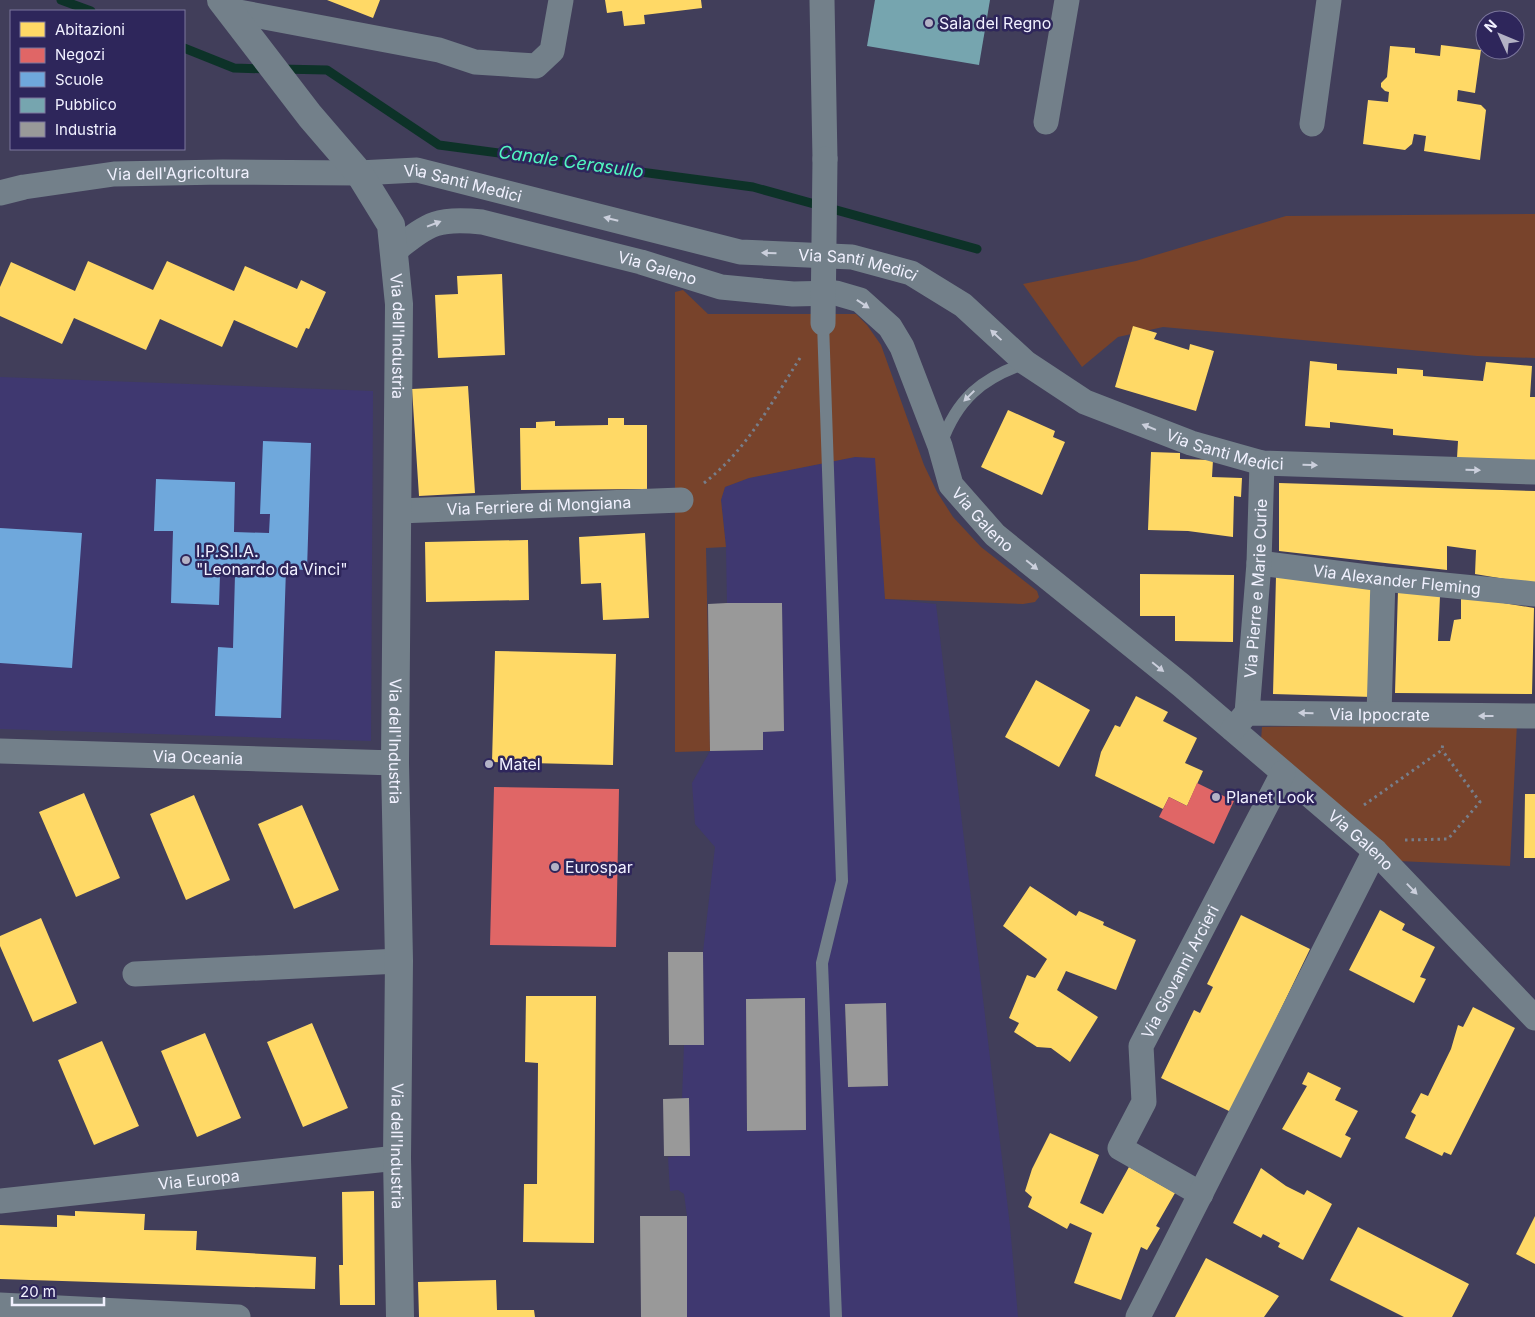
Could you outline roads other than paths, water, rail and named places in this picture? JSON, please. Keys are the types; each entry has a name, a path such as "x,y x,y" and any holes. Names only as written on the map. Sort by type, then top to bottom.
{"street":[{"path":"225,5 439,50 474,62 536,66 552,51 560,0"},
{"path":"822,0 825,160 823,323"},
{"path":"1046,122 1067,0"},
{"path":"1312,124 1329,0"},
{"path":"225,5 310,116 360,174"},
{"name":"Via Santi Medici","path":"360,174 417,170 740,252 852,257 911,273 963,305 1026,363 1085,402 1191,443 1262,463 1535,472"},
{"name":"Via dell'Agricoltura","path":"0,193 24,187 114,174 223,172 360,174"},
{"name":"Via dell'Industria","path":"360,174 391,225 399,304 395,763 399,961 397,1158 400,1317"},
{"name":"Via Galeno","path":"394,251 422,230 437,222 459,219 482,222 641,262 721,287 793,294 836,293 860,300 890,327 902,347 940,446 951,484 995,535 1181,685 1240,721 1283,773 1375,851 1535,1018"},
{"name":"Via Pierre e Marie Curie","path":"1240,721 1259,563 1262,463"},
{"name":"Via Ferriere di Mongiana","path":"398,511 681,500"},
{"name":"Via Alexander Fleming","path":"1259,563 1383,579 1535,594"},
{"path":"1379,714 1383,579"},
{"name":"Via Ippocrate","path":"1240,721 1379,714 1535,716"},
{"name":"Via Oceania","path":"0,751 395,763"},
{"name":"Via Giovanni Arcieri","path":"1201,1194 1120,1148 1144,1102 1141,1046 1283,773"},
{"path":"1138,1317 1375,851"},
{"path":"135,974 399,961"},
{"name":"Via Europa","path":"0,1201 397,1158"},
{"path":"0,1305 238,1317"}],"lane":[{"path":"823,323 842,881 822,963 836,1317"},
{"path":"940,446 956,410 969,395 986,381 1005,370 1026,363"}],"waterway":[{"name":"Canale Cerasullo","path":"61,0 88,10"},
{"name":"Canale Cerasullo","path":"185,48 234,68 267,69"},
{"name":"Canale Cerasullo","path":"280,69 327,70 439,145 753,187 977,249"}],"place":[{"name":"Sala del Regno","path":"929,23"},
{"name":"I.P.S.I.A. \"Leonardo da Vinci\"","path":"186,560"},
{"name":"Matel","path":"489,764"},
{"name":"Planet Look","path":"1216,797"},
{"name":"Eurospar","path":"555,867"}]}
